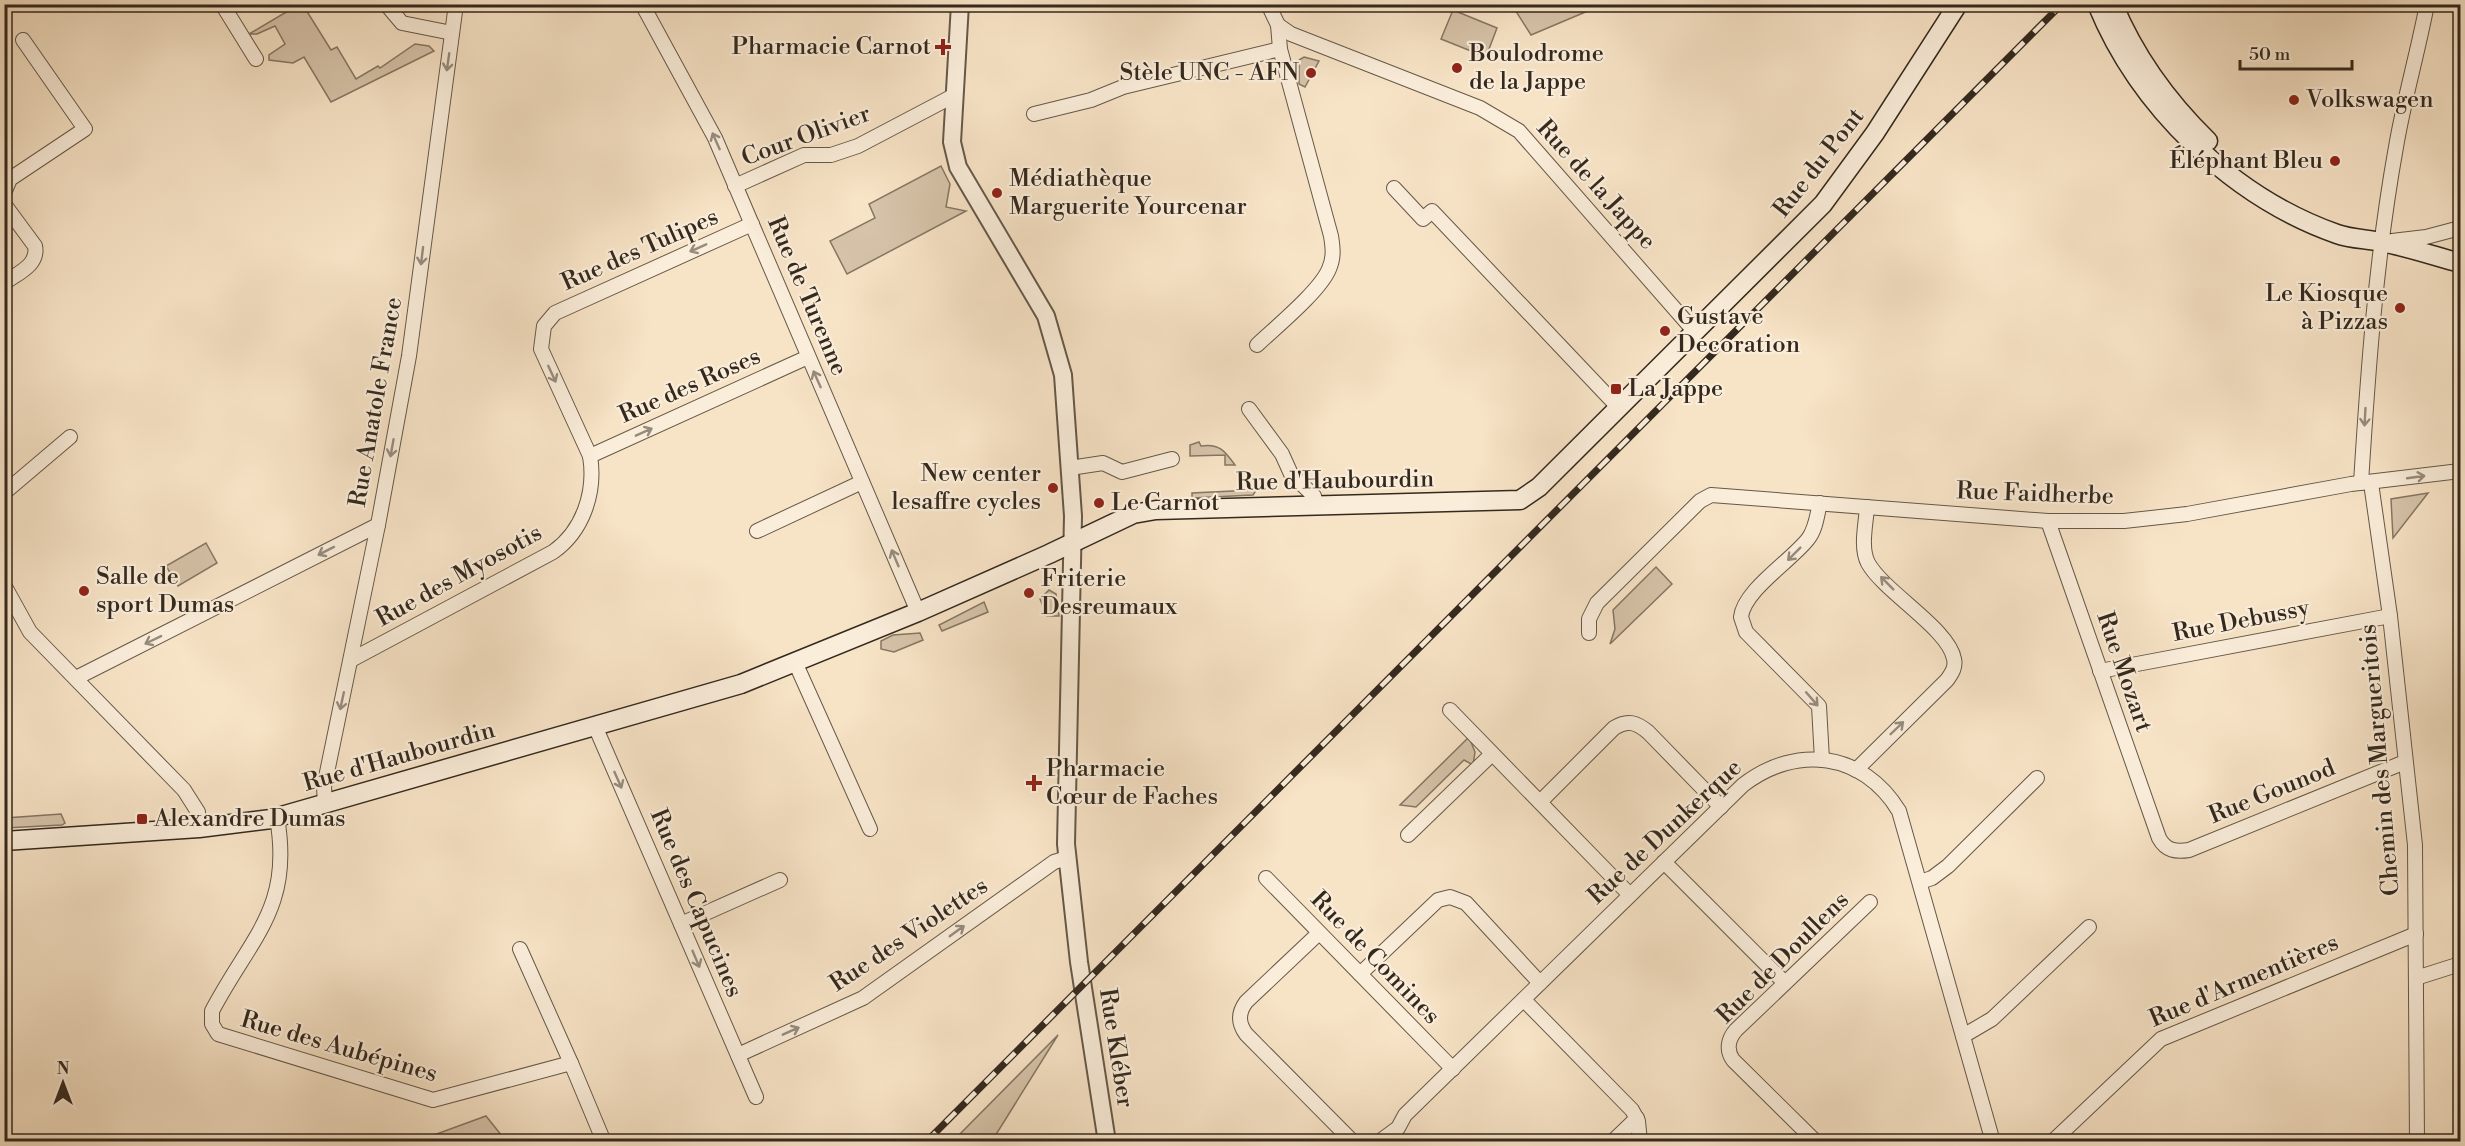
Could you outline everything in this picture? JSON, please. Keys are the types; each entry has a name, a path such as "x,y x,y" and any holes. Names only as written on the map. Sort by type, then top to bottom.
{"main road":[{"name":"Rue du Pont","path":"1695,332 1807,222 1836,186 1875,133 1958,4"},
{"path":"2107,8 2135,77 2149,96 2198,149 2246,185 2295,215 2339,235 2383,242 2460,263"},
{"path":"2107,8 2145,66 2193,126 2258,180 2304,208 2383,242"},
{"name":"Rue d'Haubourdin","path":"4,841 199,828 278,818 726,688 918,612 1073,543 1122,518 1148,510 1520,500 1539,487 1695,332"}],"street":[{"path":"222,4 256,59"},
{"path":"386,4 402,23 452,33"},
{"name":"Rue Anatole France","path":"325,803 324,787 378,525 409,356 456,4"},
{"name":"Rue de Turenne","path":"642,4 710,127 918,612"},
{"name":"Rue Kléber","path":"960,4 952,142 958,167 1036,297 1056,345 1063,375 1073,543 1065,804 1067,858 1079,962 1107,1142"},
{"path":"1257,345 1319,284 1328,272 1333,257 1327,221 1280,49 1278,25 1268,4"},
{"name":"Chemin des Margueritois","path":"2416,1142 2415,845 2390,616 2366,483 2368,359 2399,131 2427,4"},
{"name":"Rue de la Jappe","path":"1278,25 1291,34 1480,108 1520,131 1695,332"},
{"path":"4,194 10,180 86,129 23,40"},
{"path":"1034,114 1090,100 1123,87 1280,49"},
{"name":"Cour Olivier","path":"735,186 804,155 831,155 858,146 955,95"},
{"path":"1394,188 1423,219 1432,211 1618,407"},
{"path":"4,204 35,246 37,254 34,261 4,283"},
{"name":"Rue des Tulipes","path":"548,319 555,313 752,224"},
{"path":"2383,242 2426,237 2460,228"},
{"name":"Rue des Myosotis","path":"351,660 560,548 573,533 587,505 591,483 590,456 543,356 542,334 548,319"},
{"name":"Rue des Roses","path":"590,456 808,357"},
{"path":"1249,409 1282,454 1291,474 1314,496 1316,504"},
{"path":"4,493 70,437"},
{"path":"1070,468 1103,463 1122,472 1172,459"},
{"name":"Rue Faidherbe","path":"1589,633 1588,619 1594,606 1705,497 1722,495 2048,521 2158,518 2366,483 2460,471"},
{"path":"757,531 862,482"},
{"path":"1820,503 1815,526 1808,539 1746,602 1741,617 1746,632 1819,706 1822,760"},
{"path":"1857,770 1947,680 1953,671 1955,661 1945,641 1869,564 1864,546 1867,507"},
{"name":"Rue Mozart","path":"2048,521 2159,838"},
{"path":"76,678 378,525"},
{"path":"4,585 19,608 23,624 184,790 198,812 199,828"},
{"name":"Rue Debussy","path":"2100,671 2390,616"},
{"path":"795,662 870,829"},
{"path":"1450,710 1630,895"},
{"path":"1540,802 1614,728 1628,722 1635,723 1648,732 1721,807"},
{"name":"Rue des Capucines","path":"595,726 756,1097"},
{"path":"1408,835 1492,754"},
{"name":"Rue de Dunkerque","path":"1379,1142 1399,1135 1405,1115 1743,785 1770,768 1792,761 1822,760 1857,770 1881,787 1899,811 1993,1142"},
{"name":"Rue Gounod","path":"2159,838 2170,850 2189,850 2405,762"},
{"path":"1920,882 1932,878 1948,867 2037,778"},
{"name":"Rue des Aubépines","path":"278,818 282,869 279,890 268,916 212,1011 212,1024 218,1034 433,1100 571,1063"},
{"name":"Rue des Violettes","path":"738,1055 863,998 1054,862 1067,858"},
{"path":"1664,862 1784,982"},
{"name":"Rue de Comines","path":"1266,878 1453,1069"},
{"path":"681,924 780,880"},
{"path":"1360,974 1438,900 1450,897 1466,903 1540,983"},
{"name":"Rue de Doullens","path":"1816,1142 1733,1060 1729,1046 1736,1029 1870,902"},
{"path":"1964,1036 1992,1019 2089,927"},
{"path":"1319,933 1246,1002 1240,1012 1240,1021 1246,1034 1353,1142"},
{"name":"Rue d'Armentières","path":"2052,1142 2161,1039 2416,934"},
{"path":"520,949 604,1142"},
{"path":"2416,978 2460,963"},
{"path":"1524,1000 1628,1106 1636,1118 1640,1142"},
{"path":"1612,1142 1636,1118"}],"shaded area":[{"path":"298,5 303,5 331,50 337,47 356,79 378,66 380,68 415,44 429,46 434,51 331,102 304,57 293,63 269,60 269,55 285,44 275,26 257,34 249,34"},
{"path":"1512,5 1602,5 1531,35"},
{"path":"1453,10 1497,28 1486,57 1441,39"},
{"path":"1304,57 1319,61 1305,87 1299,84 1299,60"},
{"path":"941,166 950,184 946,207 966,211 847,274 830,241 875,218 869,204"},
{"path":"1199,442 1201,446 1207,445 1221,449 1235,465 1225,465 1225,455 1190,456 1190,445"},
{"path":"1254,481 1257,489 1253,495 1192,498 1192,493 1253,490"},
{"path":"2428,493 2393,538 2391,499"},
{"path":"206,543 217,563 178,586 166,566"},
{"path":"1656,567 1672,584 1610,644 1615,629 1613,610"},
{"path":"1049,590 1056,594 1059,616 1047,616 1040,599"},
{"path":"984,602 988,612 942,631 939,625"},
{"path":"920,633 923,640 894,652 881,649 881,641 893,635"},
{"path":"1469,737 1475,752 1473,765 1464,760 1416,807 1400,805"},
{"path":"61,814 65,823 62,825 5,828 5,818"},
{"path":"1058,1035 992,1141 953,1141"},
{"path":"486,1116 506,1141 430,1141 431,1136"}],"railway":[{"path":"926,1142 2062,4"}],"place":[{"name":"Pharmacie Carnot","path":"943,47"},
{"name":"Boulodrome de la Jappe","path":"1457,68"},
{"name":"Stèle UNC - AFN","path":"1311,73"},
{"name":"Volkswagen","path":"2294,100"},
{"name":"Éléphant Bleu","path":"2335,161"},
{"name":"Médiathèque Marguerite Yourcenar","path":"997,193"},
{"name":"Le Kiosque à Pizzas","path":"2400,308"},
{"name":"Gustave Decoration","path":"1665,331"},
{"name":"La Jappe","path":"1616,389"},
{"name":"New center lesaffre cycles","path":"1053,488"},
{"name":"Le Carnot","path":"1099,503"},
{"name":"Salle de sport Dumas","path":"84,591"},
{"name":"Friterie Desreumaux","path":"1029,593"},
{"name":"Pharmacie Cœur de Faches","path":"1034,783"},
{"name":"Alexandre Dumas","path":"142,819"}]}
